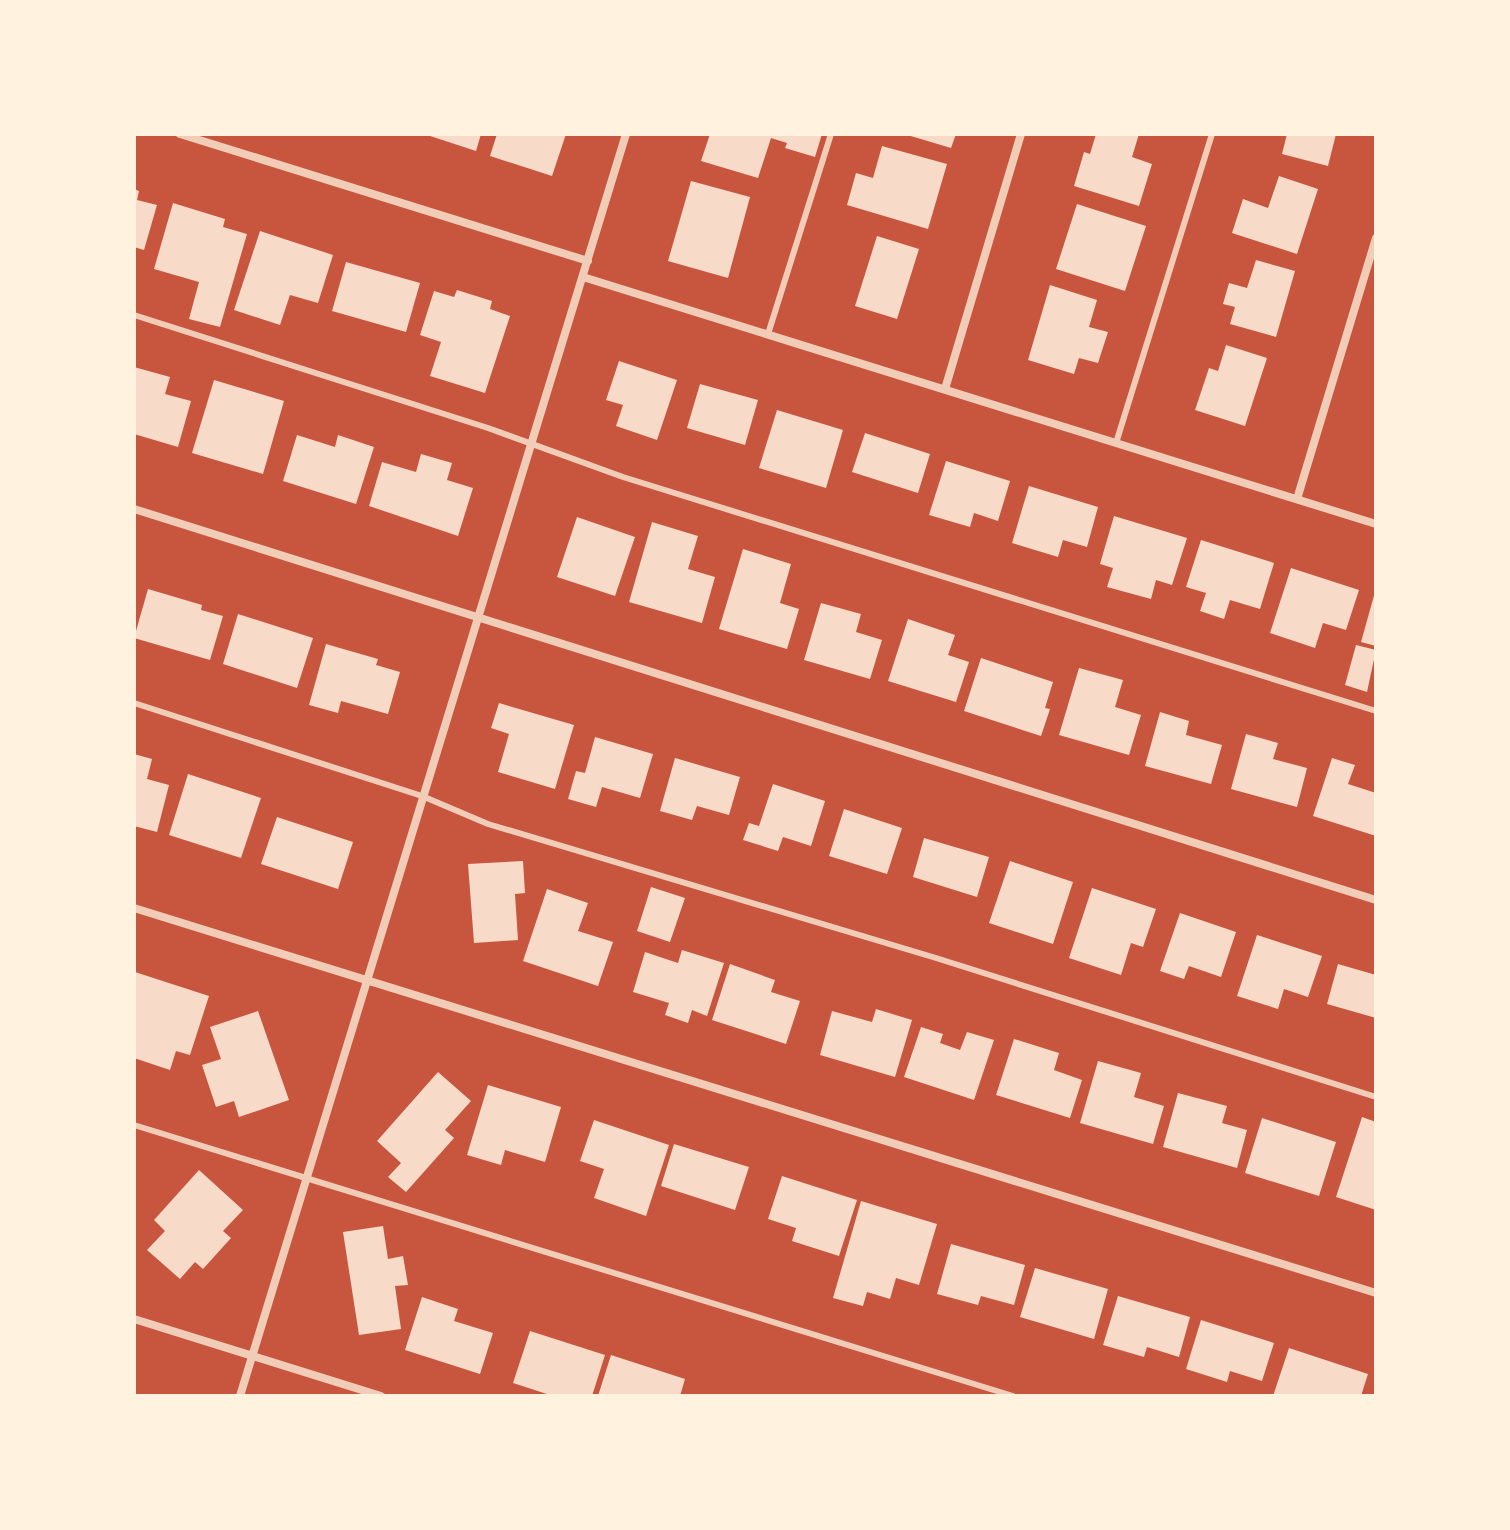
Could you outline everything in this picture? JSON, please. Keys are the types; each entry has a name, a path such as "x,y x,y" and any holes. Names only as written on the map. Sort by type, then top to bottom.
{"street":[{"path":"180,134 588,261"},
{"path":"240,1396 626,134"},
{"path":"945,389 1021,134"},
{"path":"1297,499 1376,238"},
{"path":"583,277 1376,524"},
{"path":"134,509 1376,900"},
{"path":"134,908 1376,1293"},
{"path":"134,1319 381,1396"}],"lane":[{"path":"768,334 831,134"},
{"path":"1116,443 1212,134"},
{"path":"134,315 531,443 623,477 1376,711"},
{"path":"134,703 422,796 488,824 936,958 1376,1097"},
{"path":"134,1125 1013,1396"}],"building":[{"path":"424,134 481,134 476,151"},
{"path":"497,134 566,134 552,176 490,156"},
{"path":"710,134 822,134 815,157 785,148 787,143 771,138 758,178 701,161"},
{"path":"904,134 956,134 951,148"},
{"path":"1096,134 1139,134 1132,157 1152,164 1139,206 1074,186 1084,152 1090,154"},
{"path":"1287,134 1336,134 1328,166 1282,154"},
{"path":"882,146 947,164 928,229 847,205 856,173 873,178"},
{"path":"1279,176 1318,189 1297,254 1232,233 1243,199 1268,208"},
{"path":"691,181 750,197 728,278 668,261"},
{"path":"134,189 139,191 137,200 157,205 144,250 134,247"},
{"path":"173,203 225,219 223,227 247,234 220,327 189,319 199,282 154,269"},
{"path":"1077,204 1146,226 1125,291 1056,269"},
{"path":"260,231 333,255 318,303 290,295 280,325 234,310"},
{"path":"877,236 919,249 897,319 855,306"},
{"path":"1256,260 1295,271 1276,337 1230,324 1235,307 1223,304 1229,283 1247,288"},
{"path":"346,262 420,283 406,332 332,311"},
{"path":"1050,285 1097,300 1089,327 1108,332 1098,363 1079,358 1074,374 1028,360"},
{"path":"457,290 492,301 490,309 510,316 485,393 430,376 441,342 420,335 434,291 454,297"},
{"path":"1226,345 1267,358 1245,426 1195,410 1209,368 1218,371"},
{"path":"619,361 677,380 657,440 616,426 623,405 606,400"},
{"path":"134,367 170,377 165,394 191,401 178,447 134,434"},
{"path":"214,380 284,401 263,474 192,453"},
{"path":"700,384 758,400 745,445 687,428"},
{"path":"777,410 843,430 826,488 759,468"},
{"path":"865,433 930,454 918,493 852,472"},
{"path":"297,435 335,447 338,435 374,447 356,504 283,481"},
{"path":"421,454 452,463 447,480 473,488 458,536 369,506 382,462 416,472"},
{"path":"946,461 1010,481 998,521 974,513 970,527 929,515"},
{"path":"1029,486 1098,507 1087,547 1063,540 1058,557 1012,543"},
{"path":"1114,516 1187,538 1172,585 1156,580 1151,599 1107,587 1113,568 1100,564"},
{"path":"577,517 635,537 615,596 557,577"},
{"path":"652,522 698,536 688,569 715,577 702,623 629,602"},
{"path":"1201,540 1274,563 1260,609 1230,600 1224,619 1200,611 1206,593 1186,587"},
{"path":"743,549 791,564 780,603 799,609 787,649 719,629"},
{"path":"1291,568 1359,590 1346,630 1323,623 1315,648 1270,633"},
{"path":"148,589 202,605 201,610 223,616 210,660 134,638"},
{"path":"1376,593 1376,646 1361,642"},
{"path":"821,603 861,614 856,632 882,640 870,679 804,660"},
{"path":"238,614 313,638 297,688 223,664"},
{"path":"908,619 955,635 948,655 969,662 956,702 888,681"},
{"path":"326,644 378,659 376,665 400,672 388,714 341,701 338,713 309,705"},
{"path":"1356,645 1376,650 1367,692 1345,685"},
{"path":"981,658 1053,682 1045,708 1050,709 1041,736 964,711"},
{"path":"1079,668 1123,680 1115,707 1141,715 1129,755 1059,735"},
{"path":"499,703 574,725 555,789 498,772 509,734 491,728"},
{"path":"1160,712 1189,721 1186,735 1222,745 1211,784 1145,766"},
{"path":"1246,734 1278,743 1273,759 1307,768 1297,807 1231,789"},
{"path":"595,737 653,754 640,798 602,787 596,807 568,799 576,771 585,773"},
{"path":"134,754 152,759 147,779 169,785 157,832 134,826"},
{"path":"675,758 740,777 729,815 697,806 692,820 660,811"},
{"path":"1332,758 1355,765 1348,784 1376,793 1376,836 1313,816"},
{"path":"188,774 261,798 241,858 169,835"},
{"path":"773,784 825,801 811,846 783,837 778,851 743,840 749,823 759,826"},
{"path":"844,809 902,828 887,874 829,856"},
{"path":"277,817 353,842 338,889 261,864"},
{"path":"924,838 989,857 977,897 913,877"},
{"path":"523,861 525,893 515,894 518,940 474,943 468,864"},
{"path":"1010,861 1073,882 1053,944 989,923"},
{"path":"651,887 685,898 670,942 637,931"},
{"path":"1092,888 1156,909 1143,947 1131,943 1121,975 1069,958"},
{"path":"547,889 588,903 578,931 613,942 598,986 523,961"},
{"path":"1180,913 1236,932 1221,977 1189,966 1184,979 1160,971"},
{"path":"1257,935 1322,956 1308,997 1284,989 1278,1009 1237,996"},
{"path":"682,950 724,963 707,1016 692,1010 688,1023 665,1015 669,1003 633,992 645,952 678,963"},
{"path":"730,964 775,980 771,992 800,1001 786,1044 712,1020"},
{"path":"1338,964 1376,975 1376,1018 1327,1004"},
{"path":"135,972 209,996 190,1055 176,1051 170,1070 134,1058"},
{"path":"876,1009 912,1020 895,1077 820,1055 832,1011 872,1022"},
{"path":"258,1011 289,1100 239,1117 234,1101 216,1107 202,1065 221,1059 210,1027"},
{"path":"921,1027 943,1034 940,1043 960,1050 967,1032 994,1040 974,1100 904,1077"},
{"path":"1014,1039 1059,1053 1054,1070 1082,1080 1070,1118 996,1095"},
{"path":"1098,1061 1141,1073 1134,1097 1164,1106 1153,1144 1080,1123"},
{"path":"438,1072 471,1101 445,1130 454,1138 406,1192 388,1177 401,1163 377,1141"},
{"path":"488,1085 561,1107 545,1162 505,1150 501,1165 467,1155"},
{"path":"1178,1093 1227,1106 1222,1123 1247,1130 1237,1168 1163,1147"},
{"path":"1362,1117 1376,1122 1376,1210 1336,1197"},
{"path":"1262,1118 1336,1142 1319,1196 1245,1173"},
{"path":"594,1120 669,1145 646,1216 594,1198 604,1169 580,1161"},
{"path":"674,1144 749,1167 735,1210 661,1186"},
{"path":"199,1170 243,1210 223,1231 231,1238 203,1269 195,1262 180,1279 147,1250 165,1231 154,1220"},
{"path":"782,1176 857,1200 839,1256 792,1241 796,1228 768,1219"},
{"path":"861,1201 937,1224 919,1285 896,1278 890,1299 867,1292 863,1306 833,1298"},
{"path":"383,1226 388,1259 403,1256 408,1285 395,1286 401,1329 359,1335 343,1232"},
{"path":"951,1244 1025,1265 1014,1305 981,1296 978,1305 937,1294"},
{"path":"1035,1268 1108,1289 1094,1339 1020,1317"},
{"path":"1118,1296 1190,1317 1179,1357 1147,1347 1144,1357 1103,1345"},
{"path":"422,1297 458,1309 454,1321 493,1333 480,1374 405,1350"},
{"path":"1201,1320 1274,1343 1262,1381 1230,1371 1227,1382 1186,1369"},
{"path":"530,1331 605,1355 592,1396 553,1396 513,1383"},
{"path":"1289,1348 1368,1374 1361,1396 1273,1396"},
{"path":"611,1355 685,1379 680,1396 598,1396"}]}
